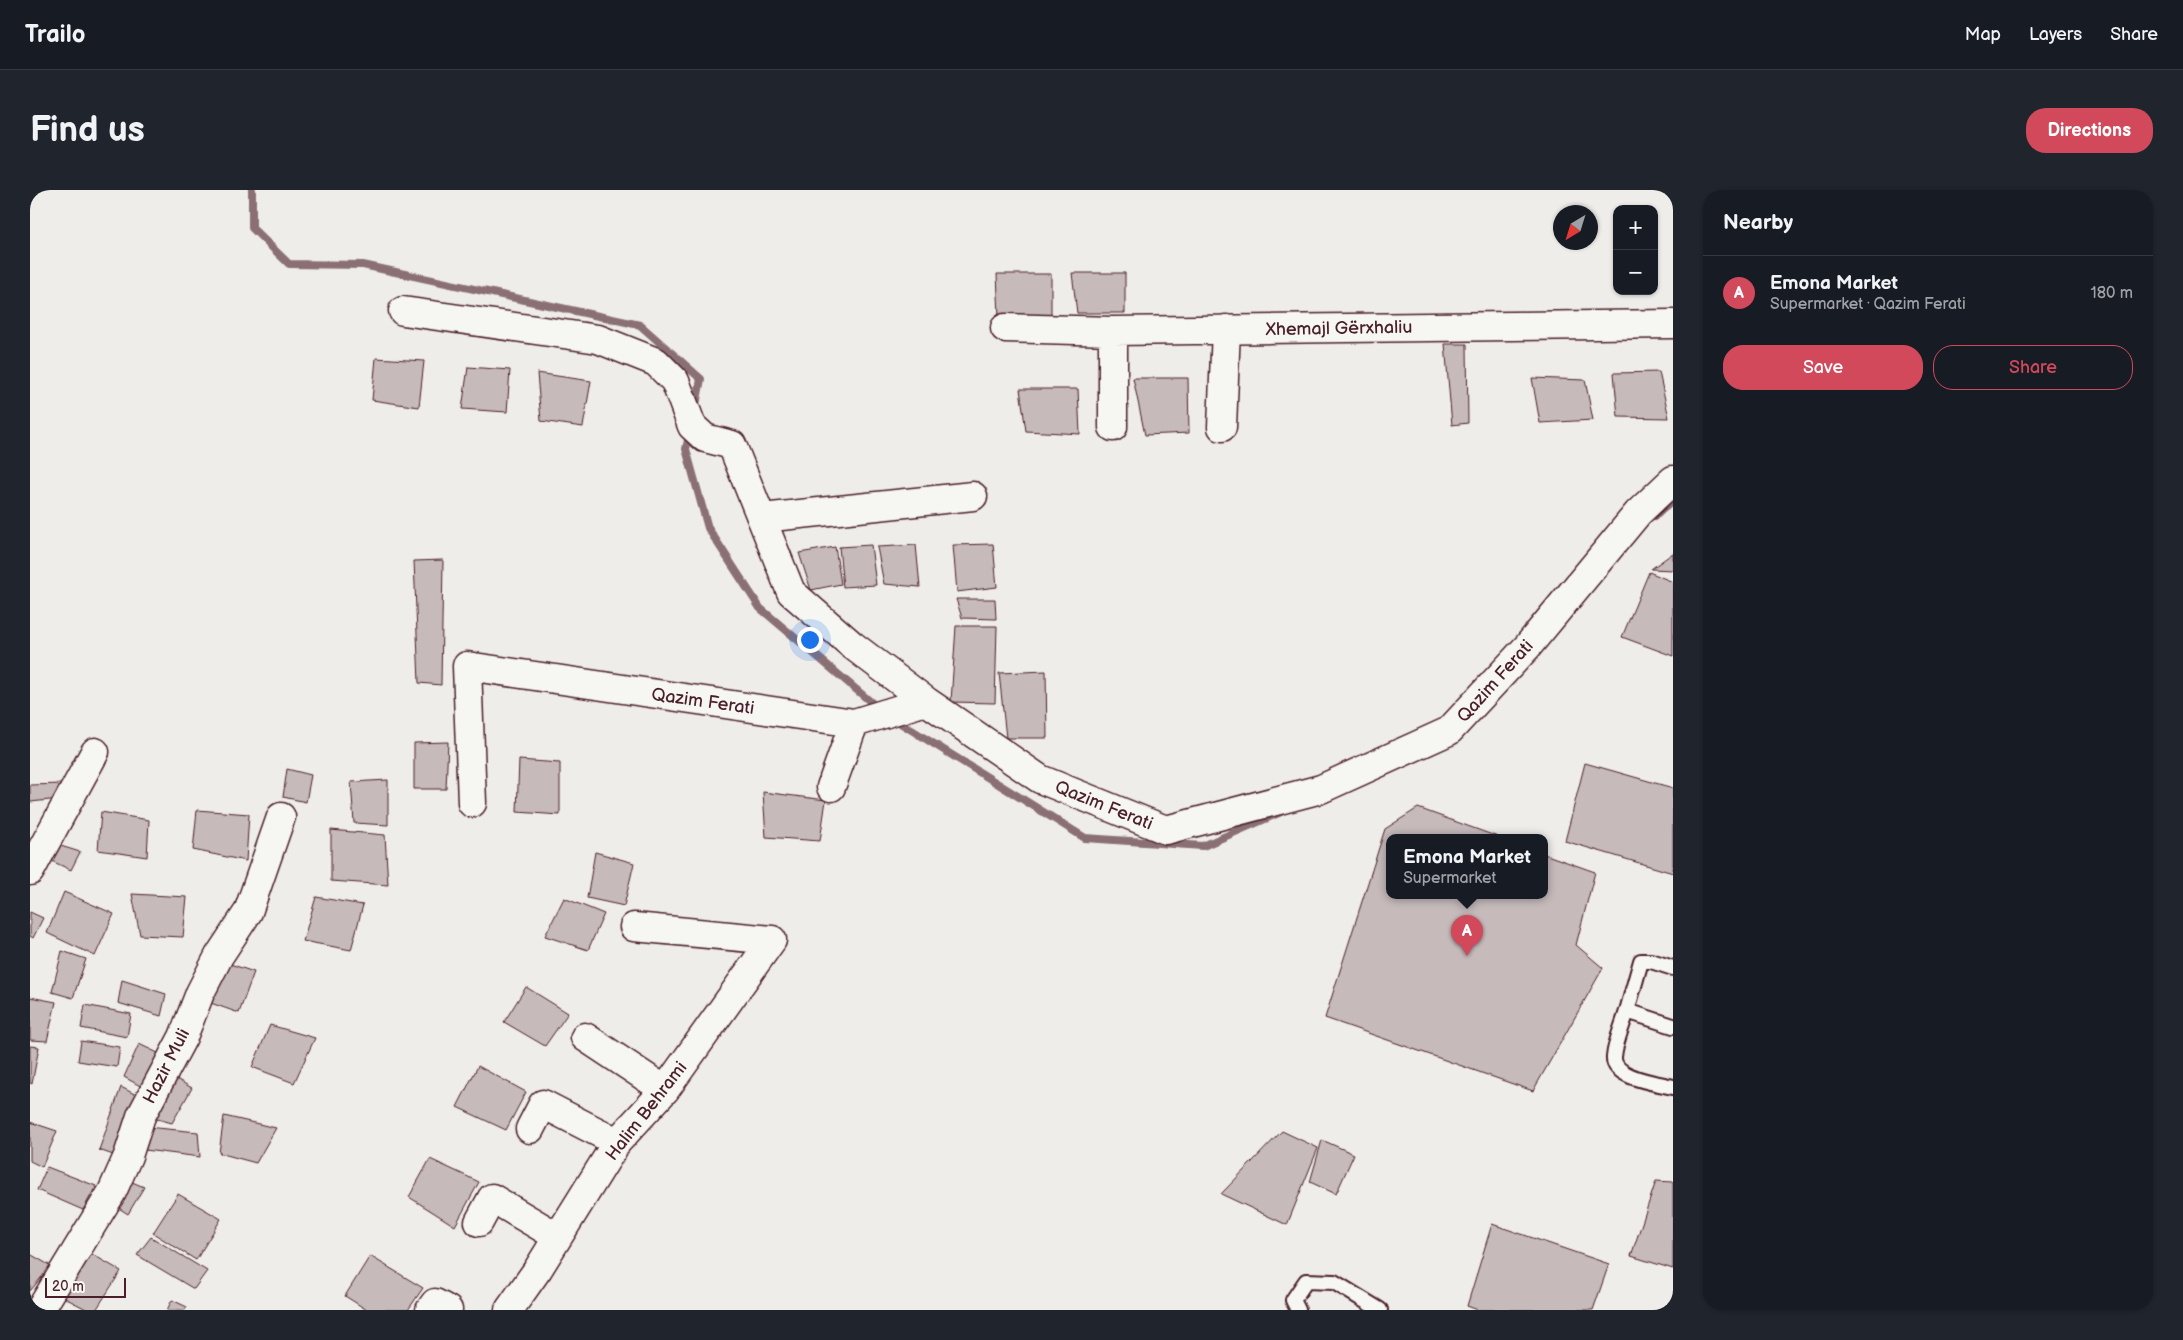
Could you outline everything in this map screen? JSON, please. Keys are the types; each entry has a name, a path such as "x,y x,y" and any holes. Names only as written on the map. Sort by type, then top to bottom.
{"street":[{"path":"403,311 598,339 656,362 676,381 689,417 705,438 732,445 791,592 852,645 926,701"},
{"name":"Xhemajl Gërxhaliu","path":"1004,328 1113,331 1673,324"},
{"path":"1222,427 1226,330"},
{"path":"1113,331 1113,427"},
{"name":"Qazim Ferati","path":"472,803 466,666 854,723 926,701 1040,779 1166,830 1321,789 1449,731 1527,647 1638,513 1673,480"},
{"path":"762,518 973,496"},
{"path":"832,787 854,723"},
{"path":"30,871 94,752"},
{"name":"Hazir Muli","path":"40,1310 112,1192 128,1156 141,1116 183,1038 200,993 219,956 248,912 281,817"},
{"name":"Halim Behrami","path":"509,1310 558,1237 617,1142 665,1090 772,940 634,927"},
{"path":"584,1037 665,1090"},
{"path":"530,1129 543,1104 617,1142"},
{"path":"479,1222 492,1198 558,1237"},
{"path":"430,1310 435,1303 448,1310"}],"lane":[{"path":"1673,968 1651,961 1642,961 1614,1058 1617,1069 1625,1075 1673,1087"},
{"path":"1628,1011 1673,1026"},
{"path":"1298,1310 1293,1300 1306,1281 1334,1282 1380,1310"}],"building":[{"path":"1072,273 1125,273 1125,313 1077,313"},
{"path":"997,274 1051,274 1051,318 999,317"},
{"path":"1445,344 1467,344 1468,423 1452,425"},
{"path":"376,358 424,361 419,407 372,400"},
{"path":"468,367 510,370 507,412 462,409"},
{"path":"1659,372 1669,418 1618,417 1614,373"},
{"path":"537,373 591,381 583,427 541,421"},
{"path":"1133,378 1188,378 1189,433 1145,435"},
{"path":"1532,378 1585,380 1593,420 1540,423"},
{"path":"1020,389 1078,389 1080,434 1026,431"},
{"path":"993,544 997,587 957,592 953,545"},
{"path":"871,545 876,585 843,587 839,547"},
{"path":"916,545 920,587 884,584 877,547"},
{"path":"835,547 841,584 811,590 799,553"},
{"path":"1673,553 1673,570 1651,569"},
{"path":"443,560 441,685 419,683 414,561"},
{"path":"1649,572 1673,582 1673,656 1622,637"},
{"path":"956,599 995,599 996,619 962,618"},
{"path":"956,626 997,626 995,703 951,702"},
{"path":"1046,671 1047,738 1006,738 999,673"},
{"path":"448,742 446,789 414,789 414,743"},
{"path":"519,760 560,763 560,815 517,812"},
{"path":"1585,763 1673,788 1673,873 1565,841"},
{"path":"287,769 311,775 306,802 283,797"},
{"path":"388,780 388,825 354,823 351,782"},
{"path":"62,784 60,799 30,802 30,785"},
{"path":"763,792 826,800 820,841 766,837"},
{"path":"1418,808 1490,834 1386,834 1386,899 1548,899 1548,855 1595,872 1576,945 1603,968 1533,1091 1325,1018 1385,829"},
{"path":"197,810 249,814 246,861 193,850"},
{"path":"101,812 149,820 147,857 98,850"},
{"path":"331,830 385,835 388,885 331,881"},
{"path":"51,843 80,852 71,870 43,857"},
{"path":"595,852 634,863 624,906 587,898"},
{"path":"64,892 114,914 95,956 47,933"},
{"path":"132,894 187,897 183,937 140,935"},
{"path":"316,897 363,905 351,950 303,941"},
{"path":"564,898 604,914 588,950 545,936"},
{"path":"30,912 43,918 33,938 30,936"},
{"path":"62,951 86,959 73,998 52,992"},
{"path":"224,962 254,972 239,1013 205,1001"},
{"path":"122,980 166,994 161,1016 118,1003"},
{"path":"526,987 568,1013 545,1046 504,1022"},
{"path":"30,997 56,1002 47,1041 30,1040"},
{"path":"85,1005 131,1014 127,1037 81,1028"},
{"path":"270,1025 315,1038 294,1083 252,1067"},
{"path":"81,1041 120,1047 117,1067 78,1061"},
{"path":"139,1044 160,1054 144,1088 124,1077"},
{"path":"30,1046 39,1047 32,1084 30,1083"},
{"path":"478,1066 526,1092 506,1130 457,1107"},
{"path":"171,1076 192,1088 172,1123 150,1117"},
{"path":"121,1087 142,1098 119,1157 99,1150"},
{"path":"224,1116 276,1128 256,1163 219,1153"},
{"path":"30,1122 57,1131 42,1167 30,1161"},
{"path":"147,1127 198,1132 200,1157 145,1150"},
{"path":"1282,1131 1318,1148 1287,1225 1221,1194"},
{"path":"1322,1140 1354,1154 1336,1194 1310,1182"},
{"path":"430,1159 479,1182 455,1226 409,1197"},
{"path":"47,1167 96,1186 83,1210 37,1190"},
{"path":"125,1179 144,1187 128,1214 111,1203"},
{"path":"1656,1181 1673,1182 1673,1269 1631,1256"},
{"path":"178,1194 221,1219 196,1260 153,1233"},
{"path":"1492,1224 1609,1264 1593,1310 1478,1310 1467,1306"},
{"path":"151,1237 207,1271 194,1289 137,1255"},
{"path":"90,1253 121,1271 96,1310 88,1310 63,1297"},
{"path":"30,1254 51,1266 30,1291"},
{"path":"370,1256 423,1288 408,1310 367,1310 345,1296"},
{"path":"172,1300 187,1307 185,1310 167,1310"}],"waterway":[{"path":"252,190 252,228 289,264 363,265 640,325 701,379 695,410"},
{"path":"690,431 686,449 708,528 760,608 878,708"},
{"path":"1654,516 1673,501"},
{"path":"894,719 1085,838 1203,846 1281,812"}],"place":[{"name":"Emona Market","path":"1467,956"}]}
